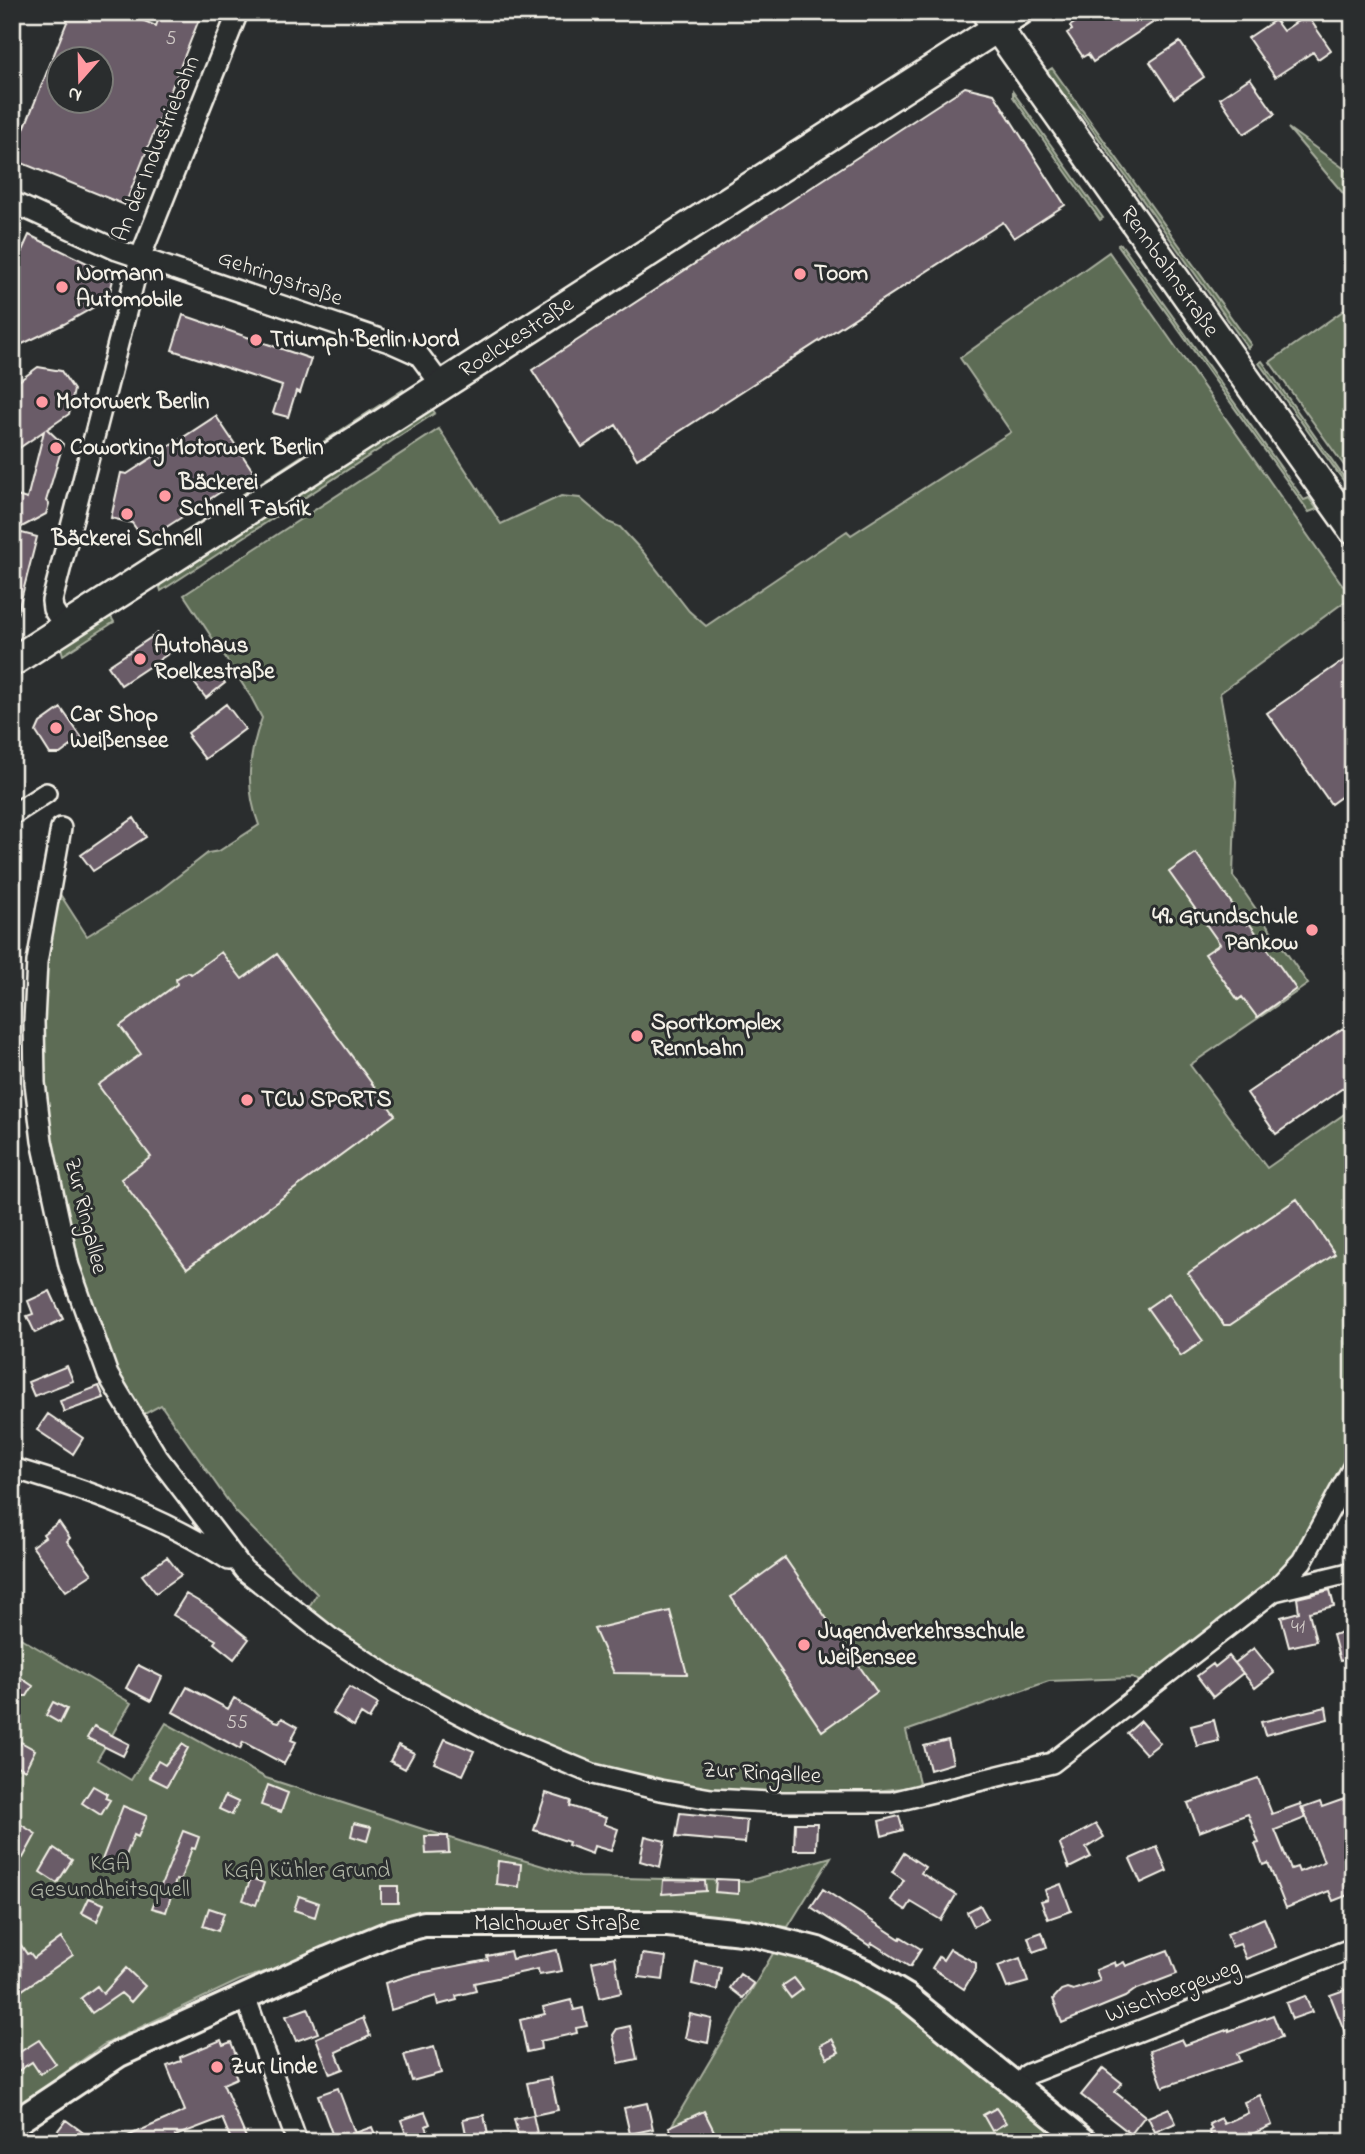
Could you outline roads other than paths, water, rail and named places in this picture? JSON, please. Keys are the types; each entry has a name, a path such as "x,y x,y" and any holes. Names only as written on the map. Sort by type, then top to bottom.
{"main road":[{"name":"Roelckestraße","path":"12,662 442,386 992,20"},
{"name":"Rennbahnstraße","path":"992,20 1353,530"}],"street":[{"name":"An der Industriebahn","path":"65,628 52,609 51,601 140,258 238,12"},
{"name":"Roelckestraße","path":"992,20 1021,12"},
{"name":"Gehringstraße","path":"12,202 117,250 392,343 419,355 442,386"},
{"path":"12,815 46,793"},
{"name":"Zur Ringallee","path":"61,828 37,962 35,1083 42,1141 69,1266 115,1390 181,1490 244,1570"},
{"name":"Zur Ringallee","path":"12,1468 57,1481 128,1508 195,1538 244,1570 329,1637 397,1681 502,1736 593,1774 711,1799 892,1802 1052,1763 1274,1591 1302,1561 1353,1467"},
{"name":"Zur Ringallee","path":"1274,1591 1353,1572"},
{"name":"Malchower Straße","path":"12,2125 120,2054 391,1933 424,1924 668,1924 751,1933 818,1950 865,1972 907,1997 1085,2142"},
{"name":"Wischbergeweg","path":"1017,2088 1028,2074 1353,1948"},
{"path":"245,1996 297,2142"}],"place":[{"name":"Toom","path":"800,274"},
{"name":"Normann Automobile","path":"62,287"},
{"name":"Triumph Berlin Nord","path":"256,340"},
{"name":"Motorwerk Berlin","path":"42,402"},
{"name":"Coworking Motorwerk Berlin","path":"56,448"},
{"name":"Bäckerei Schnell Fabrik","path":"165,496"},
{"name":"Bäckerei Schnell","path":"127,514"},
{"name":"Autohaus Roelkestraße","path":"140,659"},
{"name":"Car Shop Weißensee","path":"56,728"},
{"name":"49. Grundschule Pankow","path":"1312,930"},
{"name":"Sportkomplex Rennbahn","path":"637,1036"},
{"name":"TCW SPORTS","path":"247,1100"},
{"name":"Jugendverkehrsschule Weißensee","path":"804,1645"},
{"name":"Zur Linde","path":"217,2067"}],"park label":[{"name":"KGA Kühler Grund","path":"307,1871"},
{"name":"KGA Gesundheitsquell","path":"110,1877"}]}
